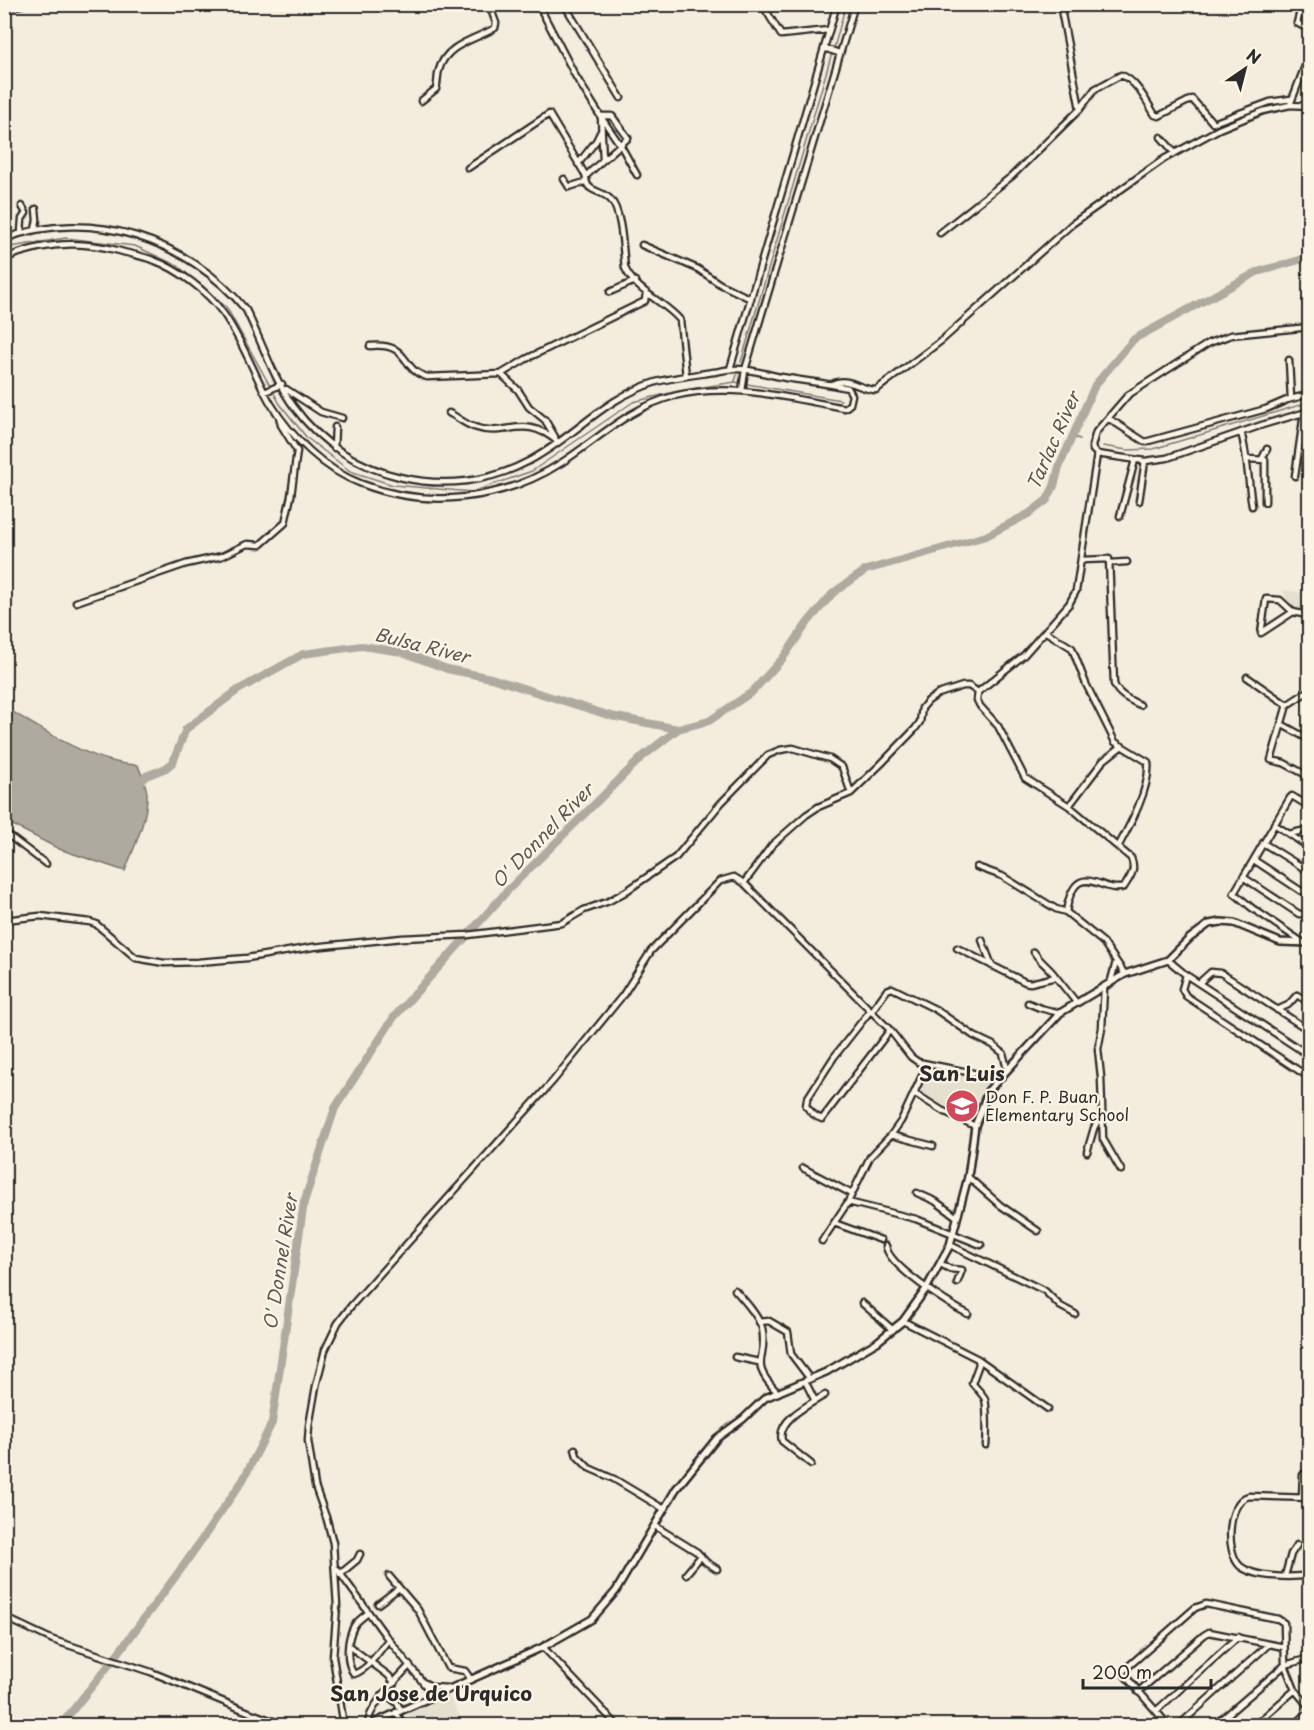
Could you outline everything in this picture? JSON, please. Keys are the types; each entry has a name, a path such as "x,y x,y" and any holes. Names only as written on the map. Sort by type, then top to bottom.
{"main road":[{"path":"6,7 22,4"}],"street":[{"path":"421,101 436,89 439,69 448,53 495,28 496,23 489,4"},
{"path":"538,4 576,77 638,175"},
{"path":"564,4 621,98"},
{"path":"762,4 781,35 829,30"},
{"path":"730,369 837,4"},
{"path":"742,389 838,52 855,4"},
{"path":"1060,4 1080,110"},
{"path":"1302,4 1298,23 1306,28 1310,22"},
{"path":"6,7 8,24"},
{"path":"825,48 838,52"},
{"path":"1291,102 1310,53"},
{"path":"940,233 1005,183 1080,110 1095,89 1120,75 1132,83 1155,115 1159,116 1192,99 1214,123 1270,102 1291,102 1310,106"},
{"path":"831,384 845,381 869,390 876,390 940,341 1072,224 1174,152 1219,129 1291,102"},
{"path":"468,168 550,114 585,176 585,182 590,190 602,193 616,208 626,268 634,281 672,313 681,324 686,376"},
{"path":"585,176 621,146 628,137 612,116 601,117"},
{"path":"601,117 603,160"},
{"path":"578,164 596,141 602,129"},
{"path":"1161,137 1174,152"},
{"path":"564,179 569,187 585,182"},
{"path":"21,233 22,219 26,213 22,206"},
{"path":"34,230 37,220 36,209"},
{"path":"4,239 34,230 63,226 101,227 127,233 172,250 210,275 246,310 281,386 314,430 334,448 355,461 383,473 421,481 451,483 484,478 509,470 534,459 622,396 655,383 686,376 730,369 831,384 848,388 851,391 850,404 847,407 742,389 700,391 647,405 623,417 561,463 538,476 498,490 453,498 407,496 355,481 305,446 279,416 222,312 192,284 163,265 99,245 59,243 30,249 4,259"},
{"path":"642,245 698,269 720,284 751,299"},
{"path":"610,292 634,281"},
{"path":"370,346 381,345 394,348 403,355 417,373 427,377 501,374 526,359 645,301 646,293"},
{"path":"1295,476 1307,412 1167,458 1145,461 1097,454 1092,446 1095,432 1132,391 1209,343 1231,335 1310,327"},
{"path":"1289,360 1291,399"},
{"path":"501,374 518,390 529,407 545,420 558,442"},
{"path":"266,391 281,386"},
{"path":"281,386 321,412 342,418"},
{"path":"1108,418 1145,442 1266,409 1310,394"},
{"path":"449,412 474,428 500,430 524,426 541,429 558,442"},
{"path":"76,602 186,564 222,556 247,544 260,545 283,525 291,496 297,451 281,425 279,416"},
{"path":"334,448 335,427"},
{"path":"1241,432 1248,459 1248,483 1252,506"},
{"path":"1262,459 1267,449"},
{"path":"1066,912 1068,898 1074,888 1084,882 1094,881 1116,889 1124,887 1133,873 1134,864 1131,858 1069,806 1025,778 1005,737 977,700 978,692 1024,655 1046,632 1069,604 1076,591 1097,454"},
{"path":"1248,459 1262,459"},
{"path":"1262,459 1265,460 1265,502"},
{"path":"1120,516 1135,460"},
{"path":"1139,501 1145,461"},
{"path":"1109,551 1114,684 1121,694 1140,705"},
{"path":"1082,560 1127,562"},
{"path":"1293,612 1263,634 1261,632 1266,599 1280,600 1293,612 1307,615 1310,620"},
{"path":"1046,632 1072,648 1086,684 1115,742 1148,762 1145,785 1118,847"},
{"path":"1247,677 1287,705"},
{"path":"744,883 772,845 818,807 850,793 915,729 920,722 922,708 928,701 938,694 963,686 969,686 978,692"},
{"path":"1310,690 1287,705 1271,760 1310,777"},
{"path":"1281,724 1310,740"},
{"path":"1069,806 1102,761 1122,746"},
{"path":"4,920 40,916 90,922 96,924 136,958 164,963 247,958 313,947 402,938 468,935 562,923 584,910 609,901 625,892 676,856 721,803 768,755 793,748 837,763 845,773 850,793"},
{"path":"1307,943 1234,893 1292,796 1310,807"},
{"path":"1274,825 1310,848"},
{"path":"1288,834 1310,829"},
{"path":"4,832 46,864"},
{"path":"1263,843 1310,872"},
{"path":"1254,860 1300,891 1310,891"},
{"path":"977,867 1002,876 1056,909 1066,912 1103,942 1125,974"},
{"path":"1243,877 1299,914 1310,914"},
{"path":"344,1725 333,1657 337,1606 336,1567 330,1532 315,1486 308,1441 316,1386 326,1350 338,1323 553,1081 623,995 651,951 720,881 734,878 744,883 890,1030 911,1057 927,1065 1001,1075"},
{"path":"368,1725 543,1647 592,1619 616,1592 664,1509 697,1461 717,1438 743,1419 765,1398 846,1361 894,1330 903,1321 926,1289 950,1245 968,1177 975,1126 988,1091 1060,1013 1125,974 1168,960 1190,938 1209,924 1234,923 1280,942 1307,943"},
{"path":"982,940 992,966"},
{"path":"957,948 1024,982 1056,977"},
{"path":"1034,952 1049,967 1076,1002"},
{"path":"1168,960 1186,975 1310,1056"},
{"path":"1110,984 1116,962"},
{"path":"1200,982 1211,972 1218,971 1310,1031"},
{"path":"1186,975 1182,989 1186,996 1310,1078"},
{"path":"890,1030 822,1119 811,1112 806,1106 807,1099 834,1057 887,990 892,988 935,1009 974,1036 993,1045 1003,1053 1007,1069"},
{"path":"1104,988 1102,1028 1098,1049 1104,1139 1121,1170"},
{"path":"1277,1010 1288,1005 1297,995 1310,1003"},
{"path":"1028,1003 1060,1013"},
{"path":"822,1241 848,1202 870,1157 891,1135 906,1111 927,1065"},
{"path":"914,1093 941,1110 975,1126"},
{"path":"1087,1152 1094,1128 1102,1113"},
{"path":"891,1135 933,1146"},
{"path":"803,1168 852,1194"},
{"path":"968,1177 1000,1204 1038,1231"},
{"path":"917,1193 935,1201 957,1216"},
{"path":"848,1202 916,1219 981,1245"},
{"path":"834,1223 881,1240"},
{"path":"950,1245 1048,1292 1060,1305 1075,1314"},
{"path":"886,1246 886,1250 892,1257 926,1289 968,1314"},
{"path":"941,1264 950,1269 962,1270 957,1283"},
{"path":"735,1290 762,1329 763,1344 759,1362 763,1374 778,1392"},
{"path":"862,1303 894,1330"},
{"path":"759,1322 770,1321 788,1332 791,1354 808,1380 815,1401"},
{"path":"903,1321 978,1359 1048,1409"},
{"path":"735,1357 759,1362"},
{"path":"978,1359 979,1364 972,1383 985,1400 988,1430 986,1445"},
{"path":"811,1464 782,1441 781,1433 787,1420 825,1395"},
{"path":"575,1449 577,1456 589,1467 664,1509"},
{"path":"1302,1497 1303,1475 1310,1468"},
{"path":"1310,1498 1245,1496 1237,1503 1232,1519 1231,1550 1242,1568 1256,1573 1285,1576 1310,1575"},
{"path":"655,1526 698,1552 717,1569"},
{"path":"1285,1576 1291,1554 1297,1545"},
{"path":"340,1574 357,1560 360,1554"},
{"path":"686,1574 701,1556"},
{"path":"336,1567 368,1613 434,1695"},
{"path":"389,1576 418,1610 448,1668 465,1671 470,1678"},
{"path":"378,1604 399,1588"},
{"path":"1169,1725 1123,1675 1123,1669 1200,1605 1206,1604 1281,1621 1285,1627 1286,1665 1295,1690 1310,1709 1293,1725"},
{"path":"368,1613 353,1627 348,1661 354,1674 371,1662 389,1639"},
{"path":"4,1617 53,1640 151,1672 250,1713 287,1725"},
{"path":"1138,1692 1204,1635 1215,1632 1284,1647"},
{"path":"1155,1711 1238,1637"},
{"path":"1178,1725 1269,1644"},
{"path":"349,1646 388,1675 394,1683"},
{"path":"543,1647 618,1725"},
{"path":"1214,1725 1286,1665 1310,1658"},
{"path":"368,1725 370,1714 409,1666"},
{"path":"423,1682 432,1687 448,1688"},
{"path":"1254,1725 1295,1690"},
{"path":"385,1694 398,1703 398,1711 404,1725"}],"shaded area":[{"path":"1283,590 1309,594 1309,612 1293,607 1286,599"},
{"path":"5,707 86,752 104,759 138,765 147,793 147,803 140,833 125,871 59,849 5,821"},
{"name":"Don F. P. Buan Elementary School","path":"929,1066 990,1078 972,1120 918,1092"},
{"path":"446,1691 464,1725 414,1725 405,1709"}],"waterway":[{"path":"834,48 846,4"},
{"path":"741,362 832,53"},
{"path":"4,248 66,238 135,246 178,266 227,308 280,404 307,438 350,471 393,485 472,492 532,471 633,402 678,391 735,382 841,400"},
{"name":"O' Donnel River","path":"60,1726 184,1565 243,1480 272,1423 304,1202 335,1108 394,1017 509,889 642,757 678,729 709,721 752,692 783,658 808,622 833,593 866,570 986,536 1030,513 1047,500 1095,385 1134,339 1257,272 1310,257"},
{"path":"735,381 737,375"},
{"path":"1103,446 1127,450 1153,449 1310,402"},
{"name":"Tarlac River","path":"1072,437 1080,439"},
{"name":"Bulsa River","path":"138,785 146,776 166,768 173,762 186,729 238,690 303,654 362,646 402,652 447,669 491,678 611,716 678,729"}],"place":[{"name":"Don F. P. Buan Elementary School","path":"962,1106"}],"district":[{"name":"San Luis","path":"962,1074"},
{"name":"San Jose de Urquico","path":"431,1694"}]}
